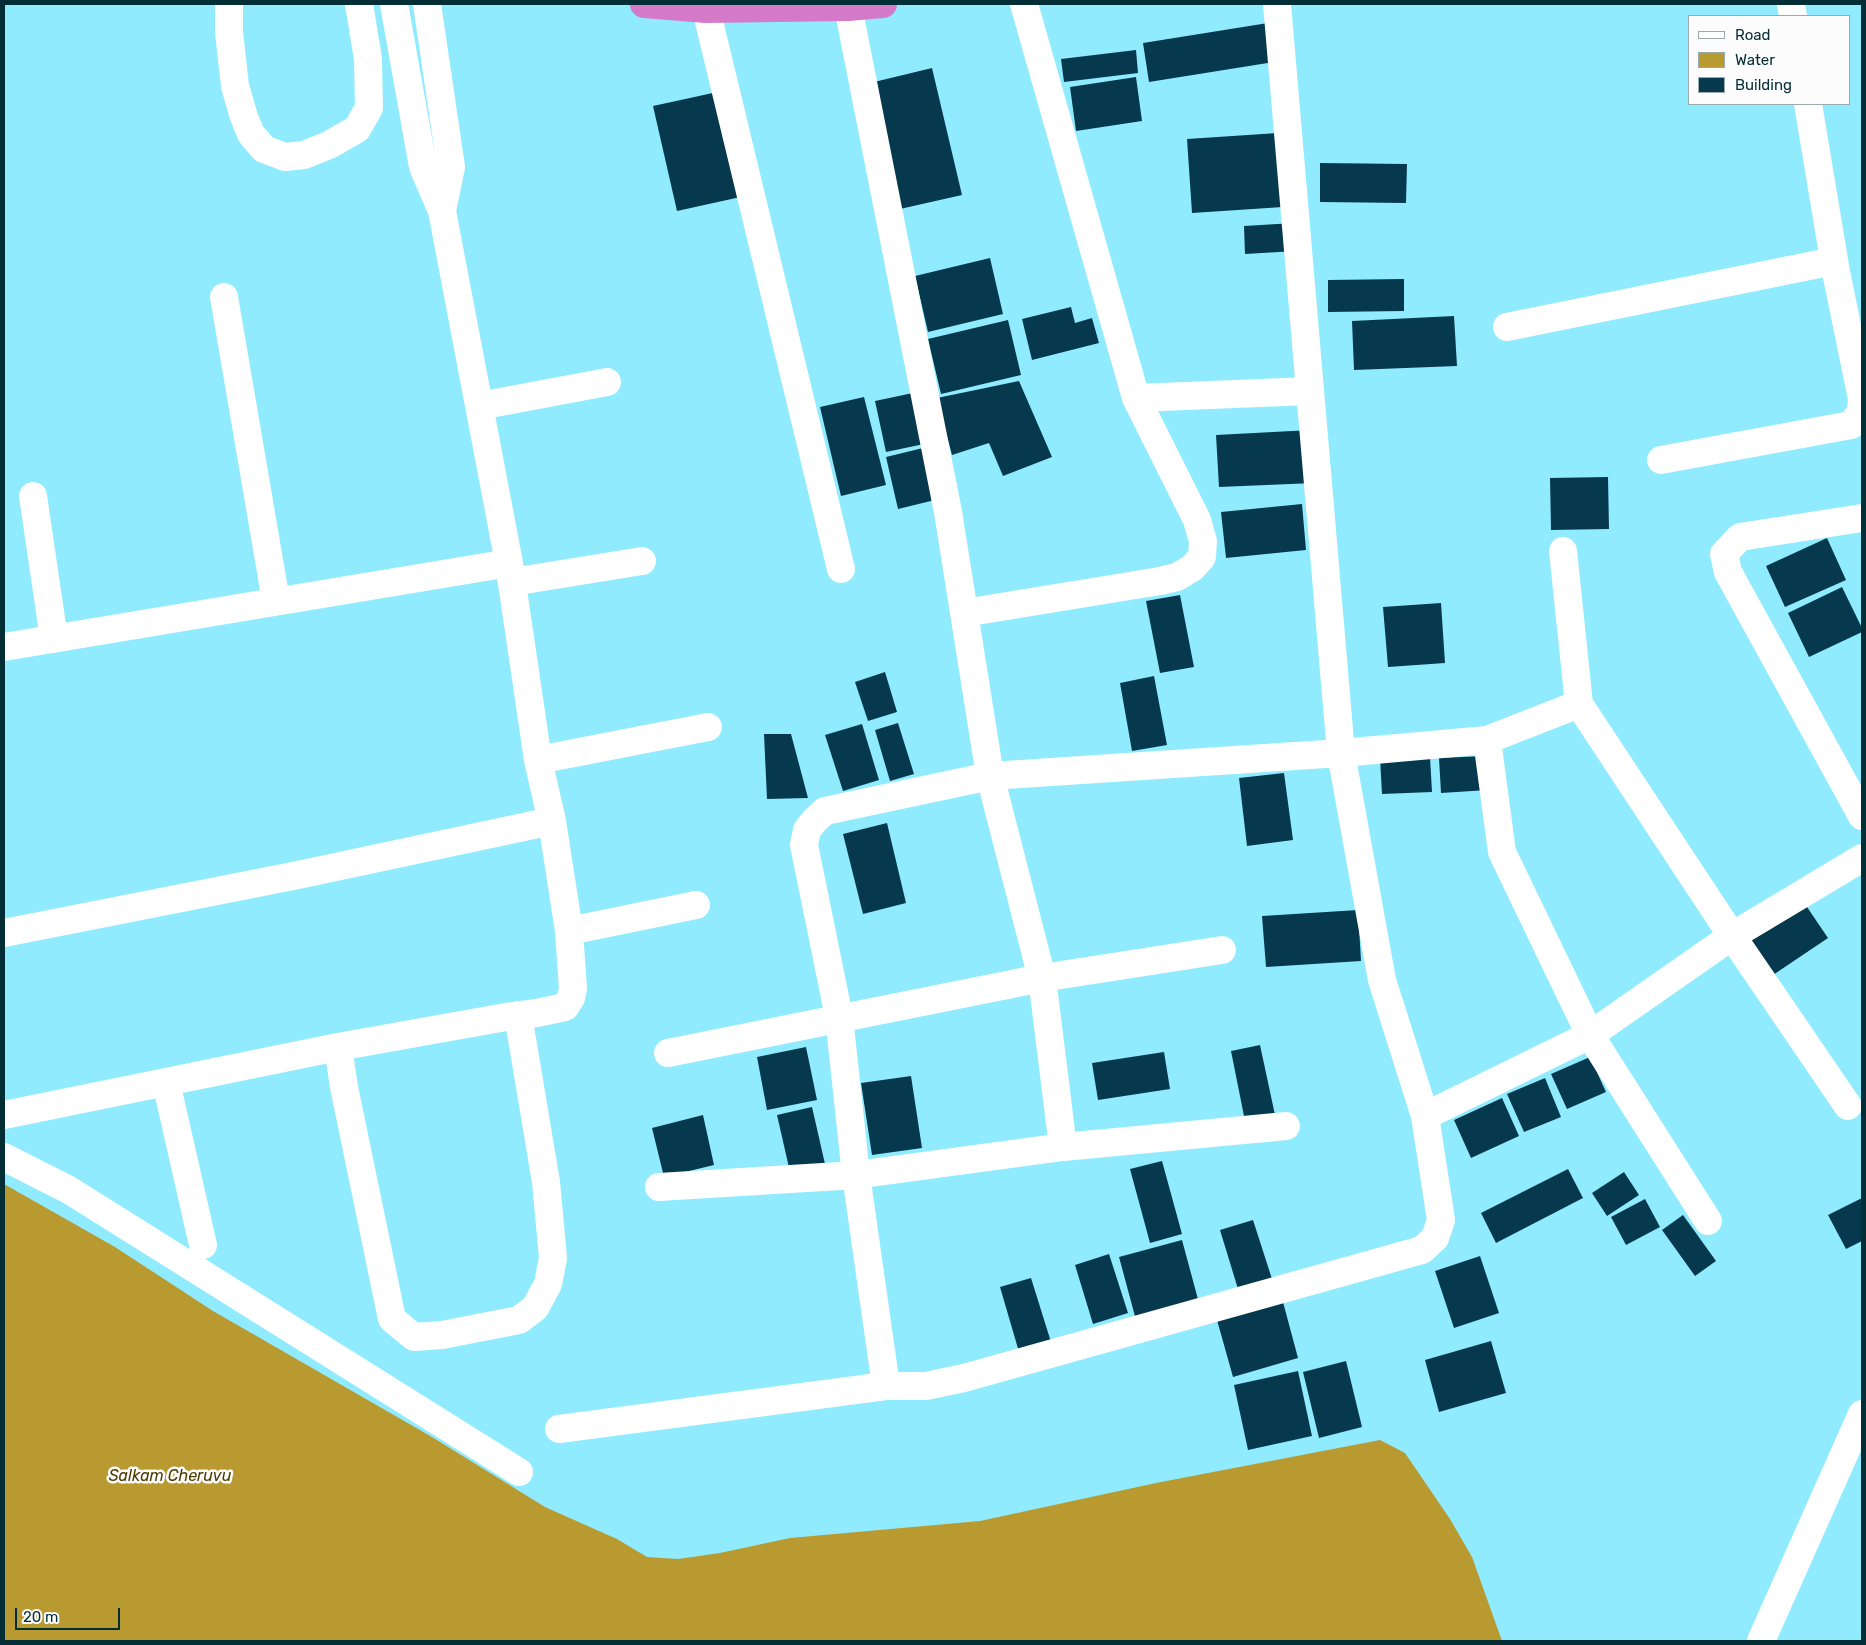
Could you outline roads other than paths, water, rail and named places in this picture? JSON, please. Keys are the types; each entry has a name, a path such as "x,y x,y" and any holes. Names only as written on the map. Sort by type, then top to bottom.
{"highway":[{"path":"644,4 706,9 848,7 882,4"}],"street":[{"path":"229,4 228,32 235,86 250,134 264,149 285,157 304,155 329,145 357,129 369,108 368,59 359,4"},
{"path":"4,1115 338,1047 565,1007 571,998 573,988 569,931 552,821 538,760 511,572 442,211 423,167 394,4"},
{"path":"427,4 451,167 442,211"},
{"path":"964,613 1160,581 1176,577 1192,568 1202,557 1203,542 1197,520 1136,398 1024,4"},
{"path":"559,1428 886,1386 926,1386 964,1378 1422,1250 1435,1238 1440,1220 1425,1116 1382,980 1341,753 1277,4"},
{"path":"848,7 948,512 990,776 1042,978 1062,1147"},
{"path":"706,9 841,569"},
{"path":"1662,460 1851,425 1861,412 1862,399 1834,261 1808,105"},
{"path":"1507,326 1834,261"},
{"path":"224,297 276,601"},
{"path":"479,406 607,382"},
{"path":"1136,398 1309,392"},
{"path":"33,496 54,639"},
{"path":"1862,518 1740,537 1724,554 1728,572 1862,816"},
{"path":"1563,551 1579,704 1732,936 1848,1106"},
{"path":"4,647 276,601 511,572 642,561"},
{"path":"886,1386 856,1175 839,1017 804,845 807,830 825,811 990,776 1341,753 1487,740 1579,704"},
{"path":"538,760 708,727"},
{"path":"1487,740 1502,852 1590,1035 1708,1221"},
{"path":"4,933 298,875 552,821"},
{"path":"1425,1116 1590,1035 1732,936 1862,858"},
{"path":"569,931 696,905"},
{"path":"668,1053 839,1017 1042,978 1222,950"},
{"path":"338,1047 346,1097 392,1319 414,1337 442,1336 519,1320 535,1308 548,1284 553,1258 546,1182 518,1016"},
{"path":"166,1082 203,1245"},
{"path":"659,1187 856,1175 1062,1147 1286,1126"},
{"path":"4,1158 68,1190 519,1472"},
{"path":"1761,1641 1862,1414"}],"water":[{"name":"Salkam Cheruvu","path":"4,1184 115,1247 213,1311 432,1437 545,1507 617,1539 647,1557 678,1559 720,1553 790,1538 980,1521 1156,1483 1380,1440 1405,1453 1450,1519 1472,1557 1502,1641 4,1641"}]}
